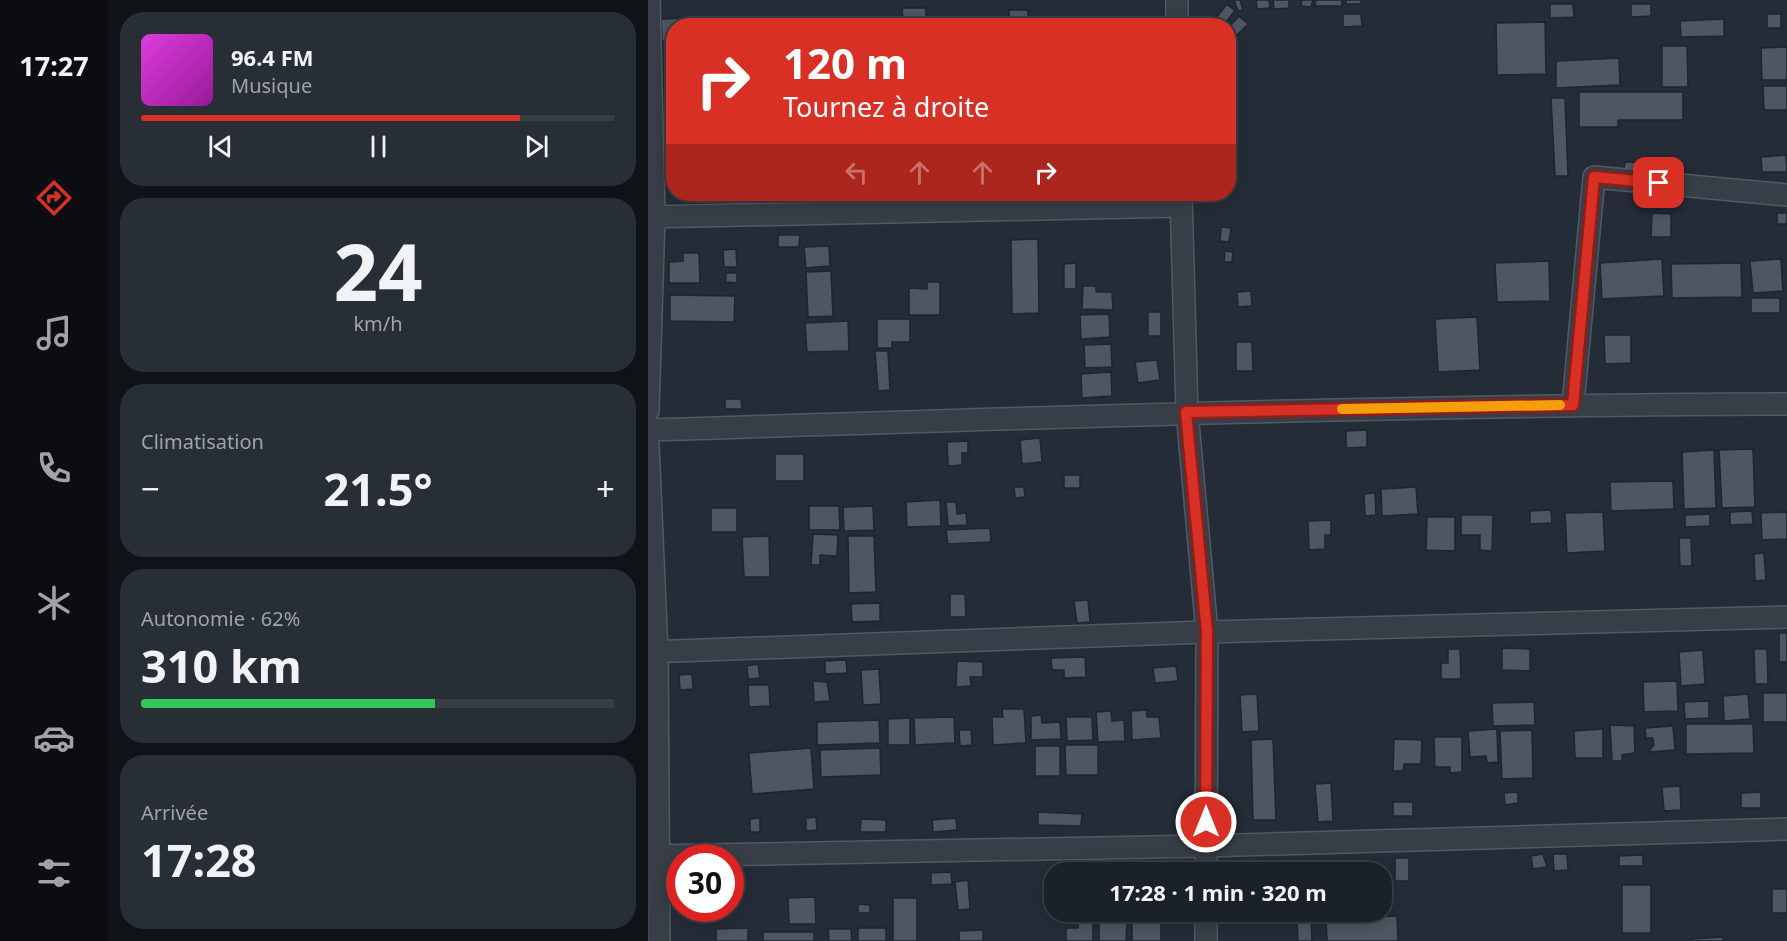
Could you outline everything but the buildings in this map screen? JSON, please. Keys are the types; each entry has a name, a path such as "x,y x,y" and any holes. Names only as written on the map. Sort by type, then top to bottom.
{"street":[{"path":"648,411 651,217 649,0"},
{"path":"1177,0 1177,18"},
{"path":"1573,405 1594,177 1787,195"},
{"path":"651,217 1150,201"},
{"path":"1181,201 1186,412 1207,632 1206,862"},
{"path":"648,430 1186,412 1573,405 1787,404"},
{"path":"648,444 653,652 654,856 659,941"},
{"path":"653,652 1207,632 1787,617"},
{"path":"654,856 1206,846 1787,829"},
{"path":"1206,922 1206,941"}],"slow traffic":[{"path":"1342,409 1560,405"}],"route":[{"path":"1206,822 1207,632 1186,412 1573,405 1594,177 1659,183"}]}
